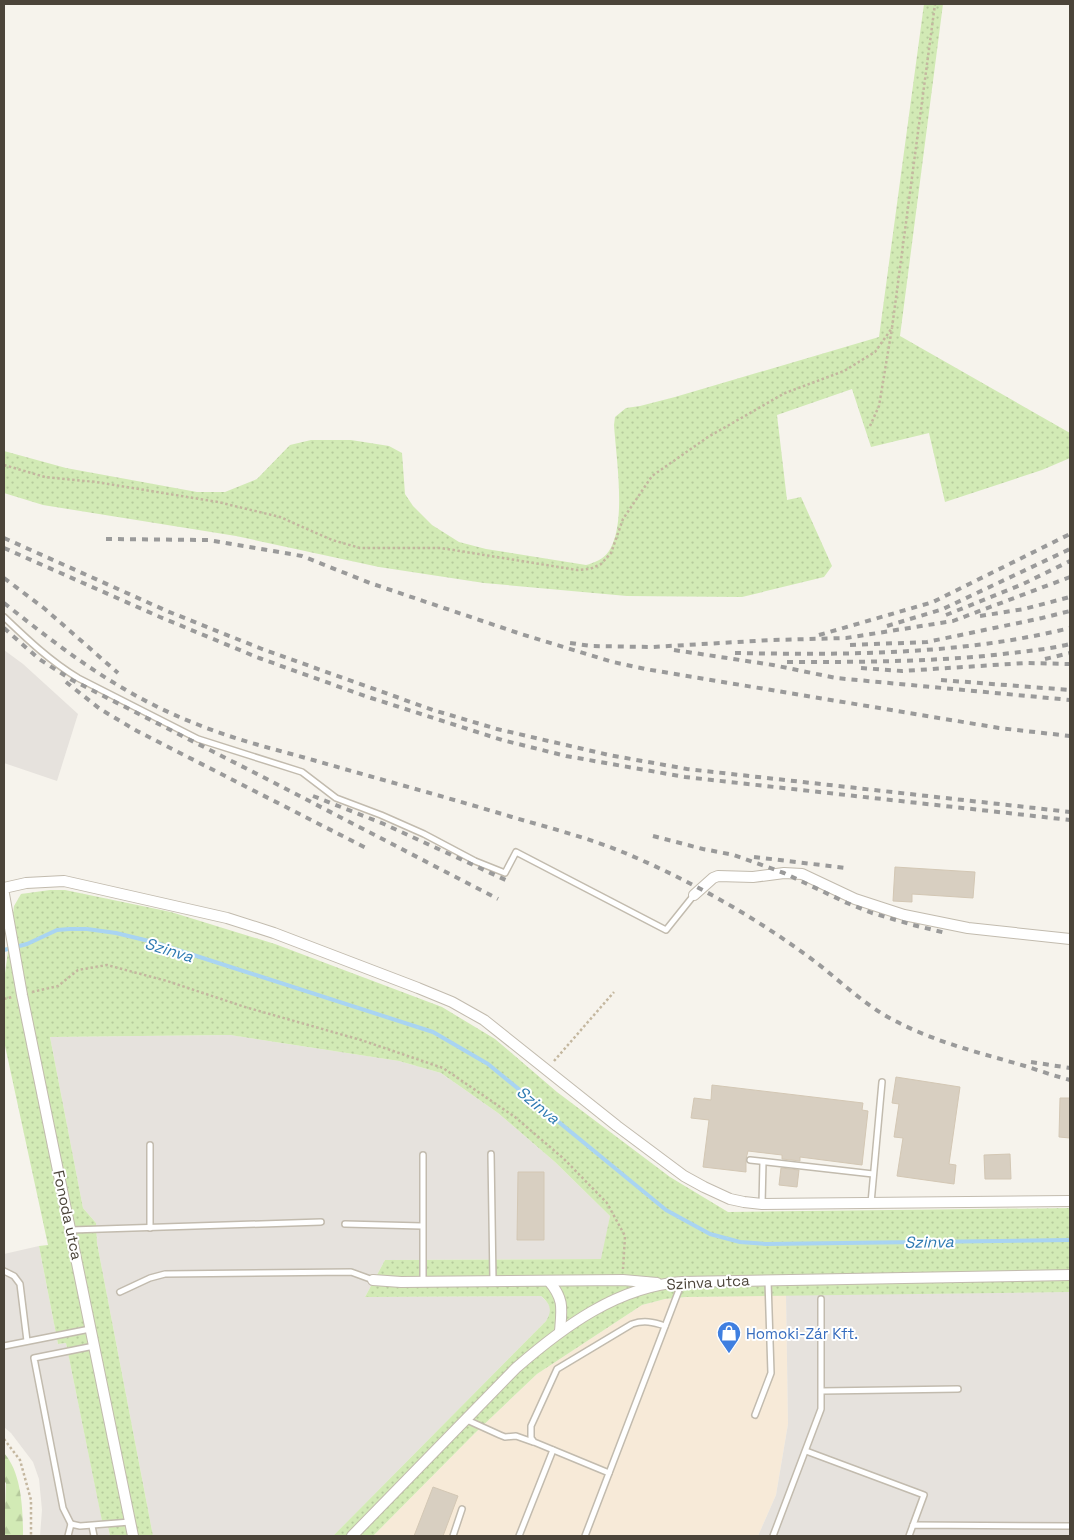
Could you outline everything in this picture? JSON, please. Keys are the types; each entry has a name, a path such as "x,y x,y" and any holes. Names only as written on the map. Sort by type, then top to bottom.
{"street":[{"path":"694,895 713,878 718,876 753,877 794,872 855,899 904,915 968,928 1070,940"},
{"path":"4,888 26,883 64,881 227,918 274,933 452,1002 484,1020 684,1176 730,1199 760,1204 1070,1201"},
{"name":"Fonoda utca","path":"4,894 22,995 133,1536"},
{"name":"Szinva utca","path":"352,1536 516,1368 576,1320 619,1298 663,1283 682,1282 1070,1275"},
{"path":"373,1280 384,1282 423,1282 622,1280 663,1283"},
{"path":"549,1281 561,1299 560,1331"}],"lane":[{"path":"4,617 36,647 78,678 198,739 302,772 336,798 415,830 490,867 505,873 516,852 666,930 694,895"},
{"path":"871,1203 882,1082"},
{"path":"150,1144 150,1228"},
{"path":"491,1154 493,1281"},
{"path":"423,1155 423,1282"},
{"path":"750,1160 873,1174"},
{"path":"760,1204 764,1162"},
{"path":"71,1230 321,1222"},
{"path":"344,1224 422,1226"},
{"path":"4,1271 14,1276 20,1284 27,1341"},
{"path":"120,1292 150,1278 166,1274 351,1272 373,1280"},
{"path":"756,1415 771,1373 768,1279"},
{"path":"585,1536 682,1282"},
{"path":"772,1536 821,1409 821,1299"},
{"path":"534,1442 530,1438 531,1426 557,1369 632,1324 650,1321 665,1326"},
{"path":"4,1346 90,1329"},
{"path":"68,1536 71,1524 63,1508 34,1358 94,1346"},
{"path":"822,1391 958,1388"},
{"path":"466,1419 500,1436 516,1436 534,1442 609,1473"},
{"path":"519,1536 553,1450"},
{"path":"806,1450 924,1495 909,1536"},
{"path":"453,1536 462,1509"},
{"path":"71,1524 92,1526 130,1522"},
{"path":"92,1526 94,1536"},
{"path":"913,1526 1070,1526"}],"path":[{"path":"870,426 879,406 892,328 935,4"},
{"path":"4,465 45,477 96,482 218,502 280,517 332,540 360,548 441,548 577,570 590,569 601,564 611,553 623,519 652,476 708,437 785,392 844,371 875,352 892,328"},
{"path":"4,999 58,986 78,970 107,965 167,981 245,1007 361,1040 443,1068 515,1117 564,1160 608,1203 625,1236 622,1280"},
{"path":"546,1070 614,992"},
{"path":"4,1439 20,1460 31,1500 31,1536"}],"shaded area":[{"path":"4,650 23,664 78,714 57,781 4,763"},
{"path":"230,1035 399,1061 441,1073 498,1113 555,1162 610,1216 602,1259 385,1260 365,1297 541,1296 551,1309 550,1315 333,1536 153,1536 97,1243 96,1223 83,1208 50,1037"},
{"path":"39,1246 58,1344 66,1343 102,1520 107,1521 110,1536 40,1536 42,1510 39,1479 33,1462 11,1433 4,1427 4,1254"},
{"path":"1070,1292 1070,1536 758,1536 776,1495 788,1424 786,1295"},
{"path":"786,1295 788,1424 776,1495 758,1536 373,1536 475,1433 537,1374 642,1305 665,1299 686,1297"}],"green space":[{"path":"924,4 943,4 900,336 1070,433 1070,458 1042,470 945,502 929,433 871,447 852,389 777,415 787,500 801,497 832,566 824,577 742,597 627,596 484,583 379,567 236,536 43,505 4,493 4,451 66,468 197,492 225,492 257,479 290,445 311,440 351,440 389,446 402,453 405,494 413,506 432,525 459,542 486,549 586,565 599,560 609,551 618,524 619,490 614,425 615,417 626,408 675,397 879,337"},
{"path":"65,890 171,912 275,944 442,1007 495,1039 557,1092 670,1177 728,1212 1070,1208 1070,1292 686,1297 665,1299 642,1305 537,1374 475,1433 373,1536 333,1536 546,1321 550,1310 547,1302 541,1296 365,1297 385,1260 601,1259 610,1216 555,1162 498,1113 441,1073 399,1061 230,1035 50,1037 83,1208 96,1223 97,1243 153,1536 110,1536 107,1521 102,1521 66,1343 58,1344 39,1246 48,1245 4,1041 4,981 14,906 21,894"},
{"path":"4,1453 15,1471 18,1481 23,1515 23,1536 4,1536 6,1483 4,1481"}],"building":[{"path":"895,867 975,872 973,898 912,894 912,902 893,901"},
{"path":"896,1077 960,1087 949,1164 956,1165 954,1184 897,1176 903,1138 894,1137 899,1104 892,1103"},
{"path":"712,1085 863,1103 862,1110 868,1111 862,1165 800,1157 800,1161 782,1159 782,1155 748,1151 746,1172 703,1167 709,1120 691,1118 694,1098 711,1100"},
{"path":"1060,1098 1070,1098 1070,1138 1059,1137"},
{"path":"1010,1154 1011,1179 985,1179 984,1155"},
{"path":"781,1168 799,1170 797,1187 779,1185"},
{"path":"518,1172 544,1172 544,1240 517,1240"},
{"path":"433,1487 458,1496 443,1536 414,1536"}],"waterway":[{"name":"Szinva","path":"4,950 27,944 57,930 87,929 116,933 153,942 433,1032 488,1064 666,1210 710,1234 740,1242 766,1244 1070,1240"}],"railway":[{"path":"819,635 933,602 1070,534"},
{"path":"4,538 167,611 262,649 433,710 497,729 609,755 687,769 1070,812"},
{"path":"106,539 208,540 302,556 370,583 521,634 613,662 645,669 999,728 1070,736"},
{"path":"4,548 160,617 259,658 365,696 502,740 566,756 685,777 1070,820"},
{"path":"887,626 943,609 1070,549"},
{"path":"946,615 1023,584 1070,561"},
{"path":"570,643 591,646 652,647 846,638 953,621 1070,577"},
{"path":"4,578 45,609 118,673"},
{"path":"980,616 1024,609 1070,597"},
{"path":"4,603 50,639 97,672 145,701 171,713 241,740 555,829 625,853 696,886 741,912 806,955 875,1009 903,1025 954,1045 1070,1080"},
{"path":"850,645 927,642 1070,611"},
{"path":"4,628 39,659 72,680 498,899"},
{"path":"735,653 819,654 946,648 987,644 1070,628"},
{"path":"787,662 943,659 1023,652 1070,644"},
{"path":"674,650 773,665 836,678 1070,700"},
{"path":"1045,659 1070,653"},
{"path":"861,668 902,671 1025,663 1070,664"},
{"path":"941,680 1070,690"},
{"path":"66,682 100,709 137,731 368,849"},
{"path":"313,796 384,824 508,881"},
{"path":"653,836 734,855 784,873 872,913 946,933"},
{"path":"754,857 846,868"},
{"path":"1031,1062 1070,1068"}],"place":[{"name":"Homoki-Zár Kft.","path":"729,1354"}]}
